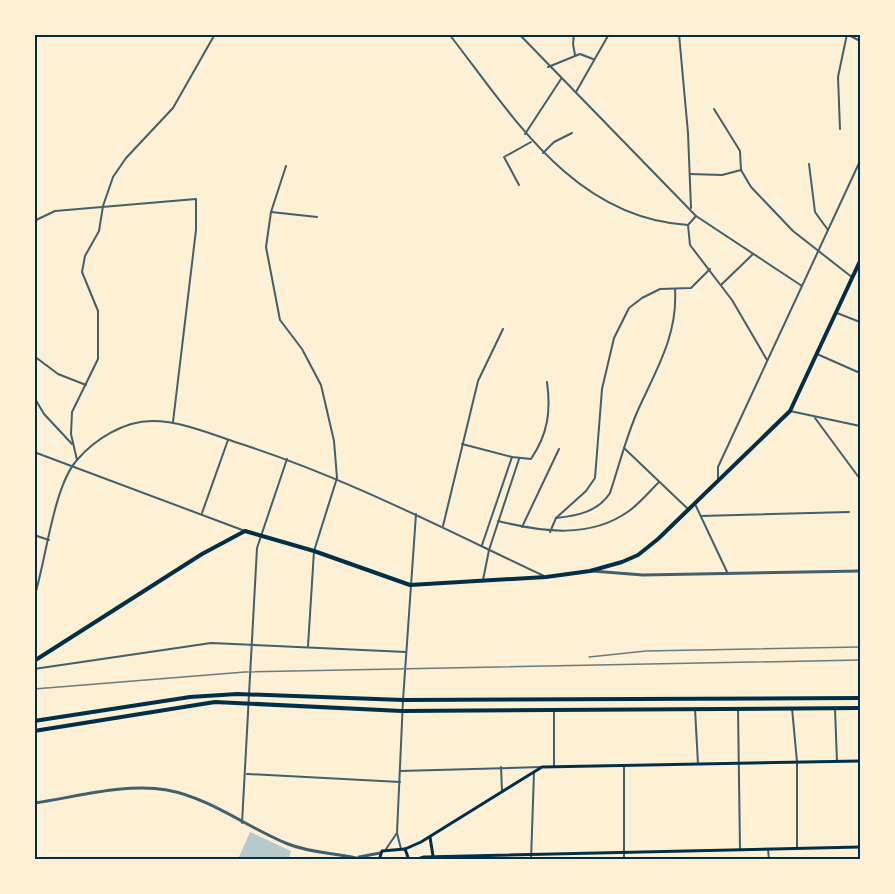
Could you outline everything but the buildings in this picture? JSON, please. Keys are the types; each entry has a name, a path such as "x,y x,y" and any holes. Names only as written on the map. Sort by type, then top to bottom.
{"main road":[{"path":"34,661 202,554 245,531 314,551 410,585 546,577 590,571 638,555 718,483 790,411 861,261"},
{"path":"34,721 190,697 250,694 403,700 861,698"},
{"path":"329,697 329,706"},
{"path":"765,698 766,708"},
{"path":"466,700 466,711"},
{"path":"475,700 475,711"},
{"path":"620,700 621,709"},
{"path":"34,731 190,704 250,703 402,711 861,708"},
{"path":"379,857 386,849 403,849 430,837 542,766 861,761"},
{"path":"430,837 433,857"},
{"path":"414,860 433,857 531,857 861,847"},
{"path":"403,849 409,860"}],"street":[{"path":"77,460 72,444 72,412 78,397 87,386 98,359 98,319 82,272 82,265 99,231 108,188 126,158 173,108 215,34"},
{"path":"449,34 531,142 543,153 609,204 644,216 688,225"},
{"path":"519,34 548,67 696,216 802,286"},
{"path":"574,34 575,55"},
{"path":"576,93 609,34"},
{"path":"679,34 690,174 690,210"},
{"path":"840,129 838,77 847,34 861,41"},
{"path":"548,67 575,55 584,54 594,59"},
{"path":"525,134 561,79"},
{"path":"714,109 740,151 741,170 751,187 773,211 853,278"},
{"path":"543,153 554,142 572,134"},
{"path":"519,185 504,157 531,142"},
{"path":"718,483 718,467 861,162"},
{"path":"809,164 814,211 828,230"},
{"path":"285,166 271,212 266,247 280,320 302,349 321,385 333,441 337,478 314,551 308,646"},
{"path":"690,174 722,175 741,170"},
{"path":"34,221 55,211 191,198 198,202 184,340 172,423"},
{"path":"271,212 317,218"},
{"path":"696,216 688,225 690,245 721,285 767,360"},
{"path":"721,285 753,254"},
{"path":"550,532 556,518 586,491 595,478 602,389 614,338 629,308 660,289 696,286 710,269"},
{"path":"556,518 593,509 604,502 610,493 638,411 667,350 676,308 675,289"},
{"path":"837,313 861,322"},
{"path":"442,527 478,381 503,329"},
{"path":"818,354 861,373"},
{"path":"34,356 58,374 87,386"},
{"path":"462,444 519,459 531,459 548,424 550,410 547,382"},
{"path":"34,398 44,414 72,444"},
{"path":"790,411 861,426"},
{"path":"815,418 843,459 861,479"},
{"path":"34,598 64,483 71,467 96,442 121,428 145,421 172,423 287,458 416,514 546,577"},
{"path":"202,514 228,440"},
{"path":"624,448 689,510"},
{"path":"522,527 559,449"},
{"path":"34,452 245,531"},
{"path":"481,546 512,457"},
{"path":"242,823 247,774 251,645 260,534 287,458"},
{"path":"483,580 489,550 519,459"},
{"path":"498,521 550,532 583,529 615,520 630,510 659,482"},
{"path":"695,504 728,574"},
{"path":"701,516 849,512"},
{"path":"403,849 397,833 402,711 416,514"},
{"path":"34,535 50,540"},
{"path":"590,571 644,575 861,571"},
{"path":"34,669 178,646 308,646 406,652"},
{"path":"738,708 740,849"},
{"path":"792,708 797,762 797,848"},
{"path":"835,708 837,762"},
{"path":"695,709 698,764"},
{"path":"554,710 554,766"},
{"path":"624,765 624,860"},
{"path":"400,771 542,766"},
{"path":"501,767 502,792"},
{"path":"531,857 534,772"},
{"path":"247,774 400,782"},
{"path":"34,803 139,788 166,790 188,796 242,823 308,851 364,860"},
{"path":"386,849 397,833"},
{"path":"768,849 769,860"},
{"path":"357,858 379,857"}],"shaded area":[{"path":"250,832 291,851 289,859 238,859"}],"railway":[{"path":"589,657 646,651 860,647"},
{"path":"34,689 245,672 860,660"}]}
